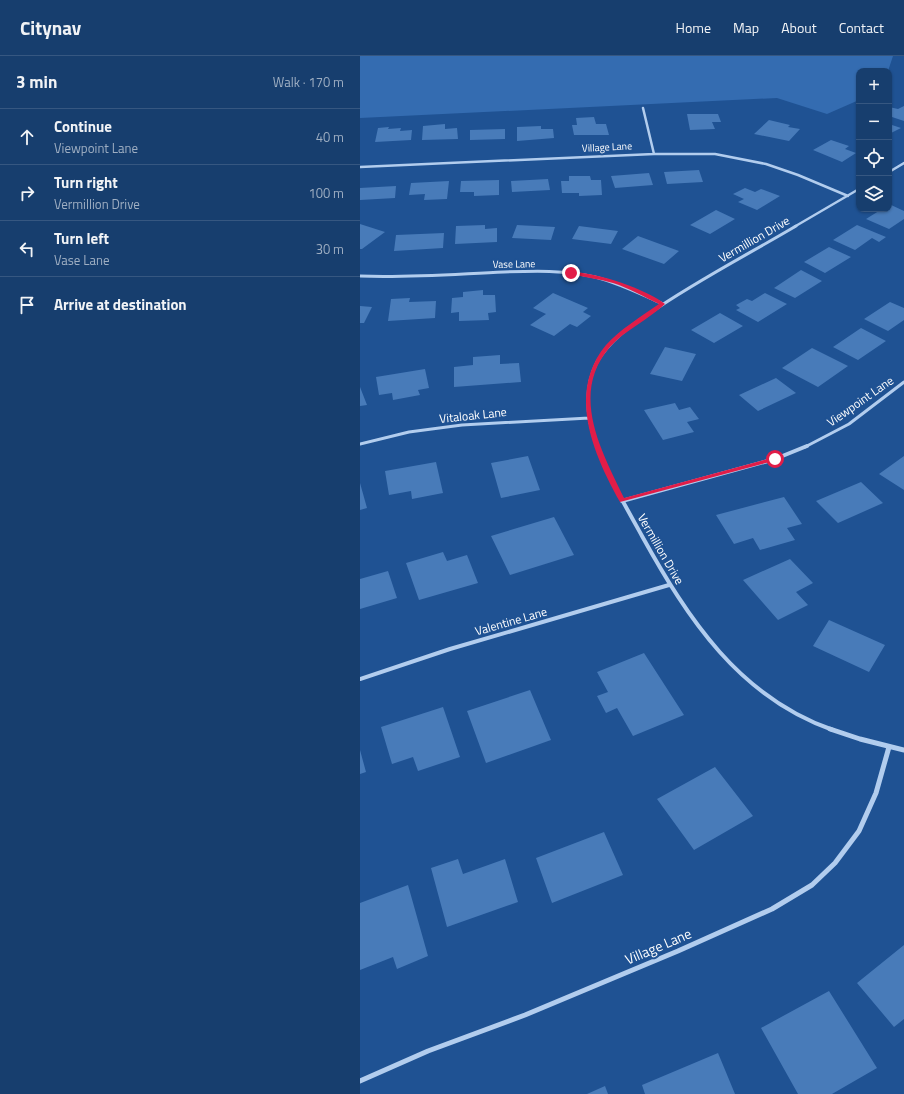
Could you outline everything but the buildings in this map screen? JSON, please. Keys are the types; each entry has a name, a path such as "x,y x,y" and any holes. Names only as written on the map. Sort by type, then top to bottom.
{"street":[{"path":"643,108 654,154"},
{"name":"Village Lane","path":"360,167 698,153 740,158 766,164 798,175 848,196"},
{"path":"892,170 904,163"},
{"name":"Vermillion Drive","path":"856,191 663,304 633,325 608,346 598,361 590,381 587,401 589,418 597,448 622,501 684,610 713,647 747,680 788,710 822,726 889,747 904,750"},
{"name":"Vase Lane","path":"360,276 410,276 522,271 571,273 615,282 636,290 663,304"},
{"name":"Viewpoint Lane","path":"622,501 775,459 806,447 849,424 904,382"},
{"name":"Vitaloak Lane","path":"360,444 409,432 462,425 589,418"},
{"name":"Valentine Lane","path":"360,678 450,649 669,585"},
{"name":"Village Lane","path":"360,1081 428,1051 525,1015 678,951 772,909 812,885 835,863 859,831 876,793 889,747"}],"shaded area":[{"path":"360,56 893,56 889,68 856,68 856,101 827,114 777,98 360,118"}],"route":[{"path":"571,273 615,282 636,290 663,304 633,325 608,346 598,361 590,381 587,401 589,418 597,448 622,501 775,459"}]}
